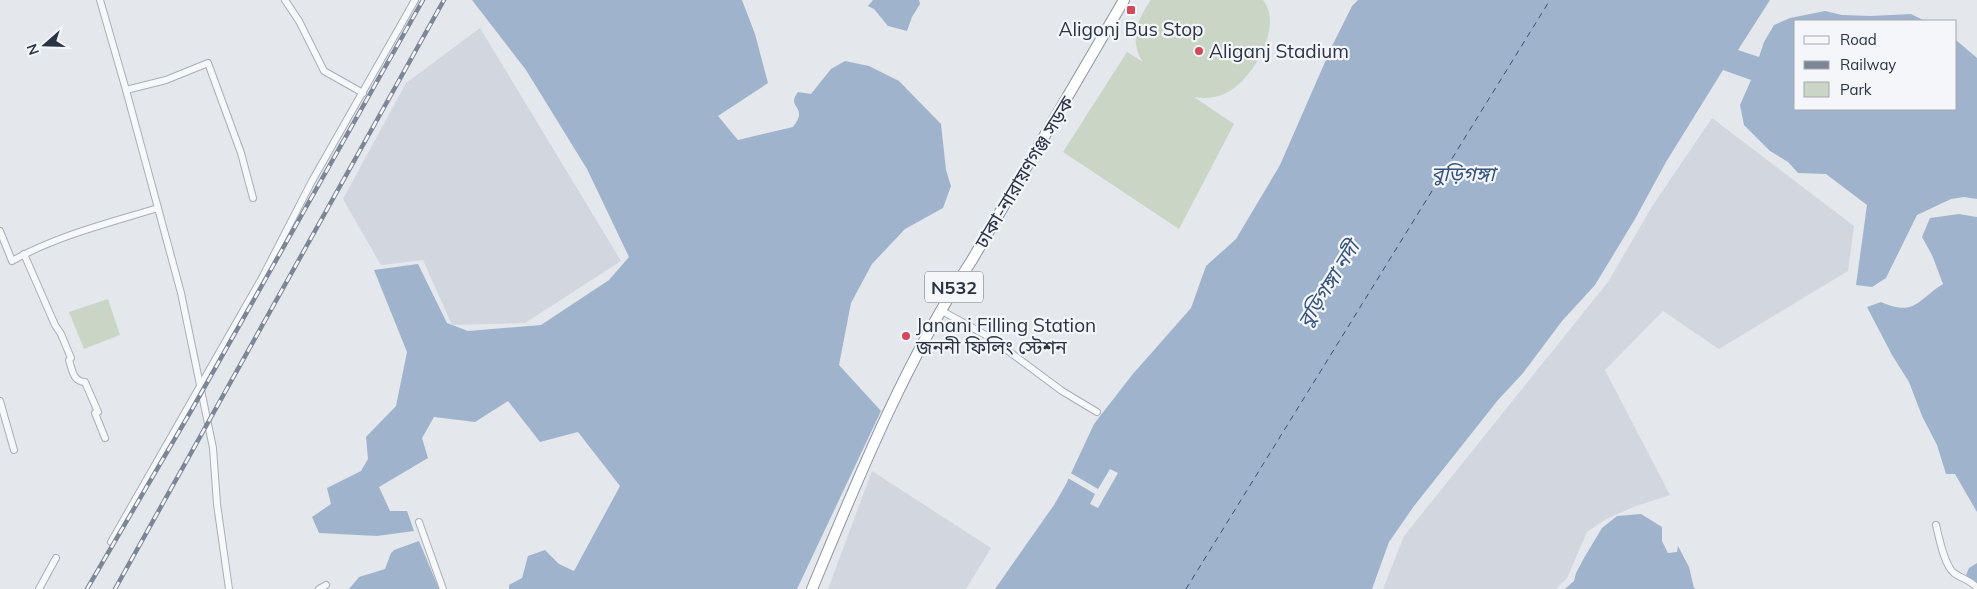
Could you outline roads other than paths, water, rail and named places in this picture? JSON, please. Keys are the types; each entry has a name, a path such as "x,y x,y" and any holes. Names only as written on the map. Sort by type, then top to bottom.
{"highway":[{"name":"ঢাকা-নারায়ণগঞ্জ সড়ক","path":"812,589 866,461 912,361 942,311 949,295 972,260 1124,0"}],"street":[{"path":"100,0 181,293 213,448 217,504 229,589"},
{"path":"285,0 299,21 324,71 363,93"},
{"path":"111,542 264,276 312,182 415,0"},
{"path":"126,90 166,80 208,64 241,152 253,198"},
{"path":"0,231 12,261 24,254 88,230 158,208"},
{"path":"24,254 54,325 61,334 71,358 69,360 76,380 85,382 93,398 98,412 95,413 105,438"},
{"path":"942,311 991,338 1062,391 1097,412"},
{"path":"0,401 14,450"},
{"path":"419,522 443,589"},
{"path":"1936,525 1942,549 1952,572 1972,582 1977,588"},
{"path":"39,589 56,558"},
{"path":"319,589 326,585"}],"water":[{"path":"472,0 742,0 755,34 768,83 718,116 738,140 793,127 799,116 794,102 798,92 811,94 831,69 845,61 869,66 899,81 941,124 946,170 951,186 943,208 905,229 872,264 851,303 839,365 881,411 797,589 509,589 509,585 522,578 528,556 545,550 559,564 574,571 620,486 578,432 540,442 508,401 475,422 434,417 422,438 428,458 379,487 390,511 407,511 414,531 377,536 319,533 312,517 331,504 327,488 361,471 368,459 366,437 396,406 407,352 374,270 418,264 447,323 468,331 541,325 609,280 629,257 587,169 526,70"},
{"path":"873,0 919,0 920,4 912,17 907,31 888,26 874,9 868,6"},
{"name":"বুড়িগঙ্গা","path":"1358,0 1770,0 1738,50 1759,57 1764,42 1774,25 1790,18 1825,11 1842,15 1911,14 1923,20 1794,20 1794,110 1957,110 1957,41 1977,58 1977,199 1964,197 1951,199 1917,215 1886,278 1872,287 1856,285 1867,205 1826,174 1798,173 1788,162 1770,151 1744,125 1740,105 1751,80 1723,70 1666,162 1635,219 1595,285 1562,321 1523,373 1498,400 1414,506 1389,542 1372,589 995,589 1054,505 1094,424 1132,375 1191,308 1206,266 1236,239 1280,165 1332,46 1352,6"},
{"path":"1959,214 1977,217 1977,512 1955,474 1946,474 1937,445 1922,416 1909,382 1892,355 1867,307 1881,302 1902,308 1909,307 1921,301 1943,284 1932,255 1922,237 1930,218"},
{"path":"1641,514 1662,527 1662,541 1668,553 1677,552 1678,546 1689,567 1694,588 1696,589 1565,589 1574,581 1576,573 1602,528 1617,516"},
{"path":"419,541 439,589 349,589 359,577 385,569 394,550"},
{"path":"1977,563 1977,586 1966,575 1969,568"}],"railway":[{"path":"87,589 191,411 423,0"},
{"path":"115,589 444,0"}],"place":[{"name":"Aligonj Bus Stop","path":"1131,10"},
{"name":"Aliganj Stadium","path":"1199,51"},
{"name":"Janani Filling Station জননী ফিলিং স্টেশন","path":"906,336"}],"water label":[{"name":"বুড়িগঙ্গা নদী","path":"1328,284"}]}
